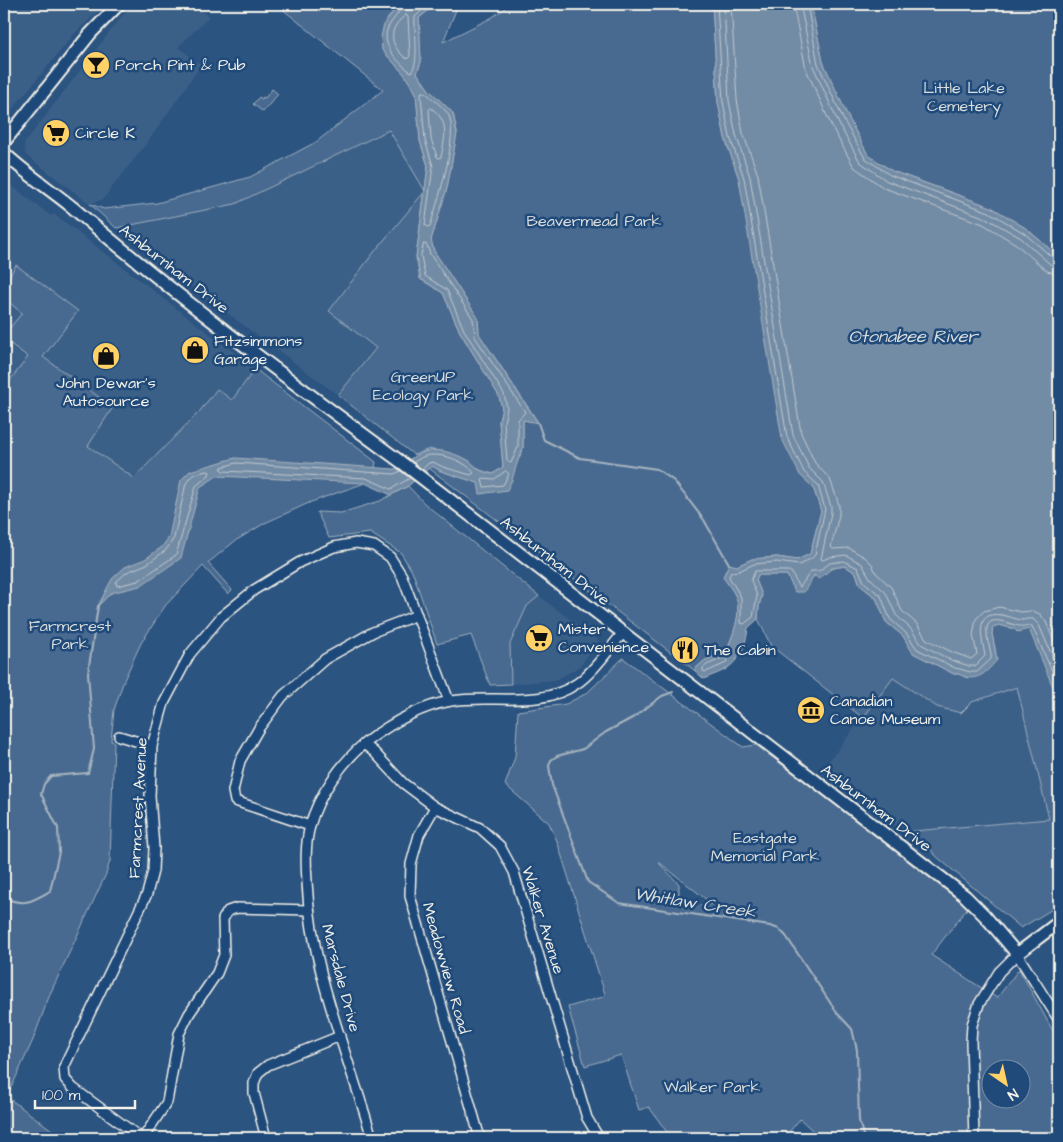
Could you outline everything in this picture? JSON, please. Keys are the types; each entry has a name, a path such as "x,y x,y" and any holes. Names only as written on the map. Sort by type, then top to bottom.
{"main road":[{"path":"4,142 88,37 119,4"},
{"name":"Ashburnham Drive","path":"4,153 53,191 140,265 422,478 622,634 965,896 985,916 1017,954"},
{"path":"1017,954 1059,922"}],"street":[{"name":"Farmcrest Avenue","path":"142,1138 73,1088 65,1080 64,1067 147,894 154,848 150,796 152,746 164,704 190,654 221,616 254,590 300,562 334,547 356,543 374,546 390,556 402,576 449,701"},
{"path":"310,826 234,801 233,791 240,761 259,728 283,696 325,659 373,632 417,615"},
{"name":"Marsdale Drive","path":"372,1138 318,961 308,910 306,860 310,826 319,804 334,778 353,753 380,732 406,716 449,701 473,698 537,698 558,694 578,684 622,634"},
{"path":"119,736 152,746"},
{"name":"Walker Avenue","path":"364,744 403,783 436,807 480,828 500,846 514,872 584,1110 599,1138"},
{"name":"Meadowview Road","path":"436,807 419,835 411,864 410,896 480,1138"},
{"path":"142,1138 167,1102 179,1034 189,1014 217,972 224,955 224,919 228,911 237,908 308,910"},
{"path":"974,1138 972,1024 979,1004 998,972 1017,954"},
{"name":"Ashburnham Drive","path":"1017,954 1059,1020"},
{"path":"266,1138 254,1093 254,1083 258,1073 268,1065 340,1036"}],"shaded area":[{"path":"18,4 106,4 75,33 4,119 4,21"},
{"path":"135,4 192,4 209,17 178,47 201,65 149,140 103,199 90,204 26,155 24,144 121,17"},
{"path":"389,130 425,191 375,251 329,311 376,348 338,395 116,228 235,204"},
{"path":"4,180 51,216 54,214 255,369 232,400 217,389 201,410 134,478 88,446 112,407 43,357 78,311 16,265 4,285"},
{"path":"4,298 22,313 4,335"},
{"path":"4,339 28,357 4,388"},
{"path":"539,596 599,641 579,667 556,680 511,684 510,645 527,606"},
{"path":"893,678 937,707 972,702 1017,687 1049,819 903,832 823,769"}],"green space":[{"path":"276,4 394,4 397,6 384,24 382,50 404,74 416,93 420,141 428,166 425,191 389,130 235,204 116,228 90,204 104,209 157,203 250,177 316,142 383,90"},
{"name":"Beavermead Park","path":"436,4 489,4 484,8 458,5 443,42 491,18 511,4 712,4 718,102 725,138 739,179 800,475 813,487 821,511 810,554 797,560 777,557 752,559 737,566 729,565 723,577 735,594 738,603 734,632 726,651 704,661 694,670 430,469 432,466 441,471 478,483 517,463 523,448 523,420 538,422 479,334 478,318 434,251 431,240 447,188 457,133 453,113 429,90 417,73 421,62 419,18"},
{"name":"Little Lake Cemetery","path":"811,4 1059,4 1059,257 1027,229 991,207 892,171 868,155 823,62"},
{"path":"272,89 278,94 263,112 253,104 259,97 265,98"},
{"name":"GreenUP Ecology Park","path":"425,191 416,257 420,279 443,293 460,332 499,396 502,409 499,421 503,467 493,474 480,470 468,460 429,449 414,455 338,395 376,348 329,311 375,251"},
{"name":"Farmcrest Park","path":"16,265 78,311 43,357 113,407 88,446 134,478 200,411 217,389 232,400 255,369 376,462 375,468 365,483 311,502 265,523 235,541 208,563 232,590 228,594 203,566 165,606 141,643 124,680 114,710 111,741 114,742 110,861 106,874 50,994 33,1040 7,1097 63,1138 4,1138 4,388 28,357 4,339 4,335 22,313 4,298 4,285"},
{"path":"408,486 425,504 539,596 527,606 510,644 511,684 490,685 471,635 437,644 413,573 401,553 370,533 329,538 317,512 341,513 380,501"},
{"path":"845,566 856,573 860,585 876,598 886,622 903,636 913,653 954,674 967,678 996,653 992,627 999,625 1015,629 1059,622 1059,905 1021,928 936,856 924,842 903,832 1049,819 1017,687 972,702 961,713 937,707 893,678 863,718 771,646 758,619 762,595 756,580 758,575 787,575 795,591 818,574"},
{"path":"623,658 743,747 756,745 970,905 931,955 997,998 1019,969 1059,1042 1059,1138 821,1138 800,1119 784,1138 671,1138 649,1107 639,1110 621,1055 585,1066 568,1007 603,997 605,994 557,841 549,823 505,785 515,757 518,711 566,704 587,693","holes":["660,863 712,904 683,907 679,902 679,884"]}],"water":[{"path":"399,4 436,4 419,18 421,62 417,73 429,90 453,113 457,133 447,188 431,240 434,251 478,318 479,334 538,423 523,420 523,448 507,490 480,494 478,483 441,471 432,466 408,486 391,495 365,483 217,476 200,487 181,558 140,586 111,593 98,606 112,579 125,567 145,559 162,547 169,537 181,480 190,471 235,458 395,469 421,453 436,450 445,451 466,459 481,471 487,473 493,474 503,467 499,421 502,408 499,396 460,332 443,293 421,279 416,257 428,166 420,141 416,93 404,74 382,50 381,37 384,24"},
{"name":"Otonabee River","path":"712,4 811,4 823,62 868,155 892,171 991,207 1027,229 1059,257 1059,722 1053,687 1029,629 1017,632 1015,629 999,625 993,627 992,634 997,660 980,676 971,678 954,674 913,653 903,636 886,622 876,598 860,585 856,573 845,566 832,568 819,579 814,575 804,592 795,592 787,575 758,575 756,580 762,595 758,619 748,628 745,644 737,659 727,669 704,679 694,670 704,661 726,651 734,632 738,603 735,594 723,577 729,564 737,566 752,559 777,557 797,560 810,554 821,511 813,487 800,475 782,439 739,179 725,138 718,102"}],"waterway":[{"path":"538,423 544,440 580,458 657,469 674,481 704,520 729,564"},
{"path":"4,898 17,902 28,902 50,891 59,852 58,828 41,794 44,784 51,776 88,773 94,749 88,673 98,606"},
{"name":"Whitlaw Creek","path":"673,692 662,696 634,717 606,732 583,749 557,756 551,760 549,766 552,785 588,882 619,903 770,926 779,929 786,936 837,1013 852,1029 857,1050 859,1121 864,1138"}],"place":[{"name":"Porch Pint & Pub","path":"96,65"},
{"name":"Circle K","path":"56,133"},
{"name":"Fitzsimmons Garage","path":"195,350"},
{"name":"John Dewar's Autosource","path":"106,356"},
{"name":"Mister Convenience","path":"539,638"},
{"name":"The Cabin","path":"685,650"},
{"name":"Canadian Canoe Museum","path":"811,710"}],"park label":[{"name":"Eastgate Memorial Park","path":"765,847"},
{"name":"Walker Park","path":"712,1087"}]}
